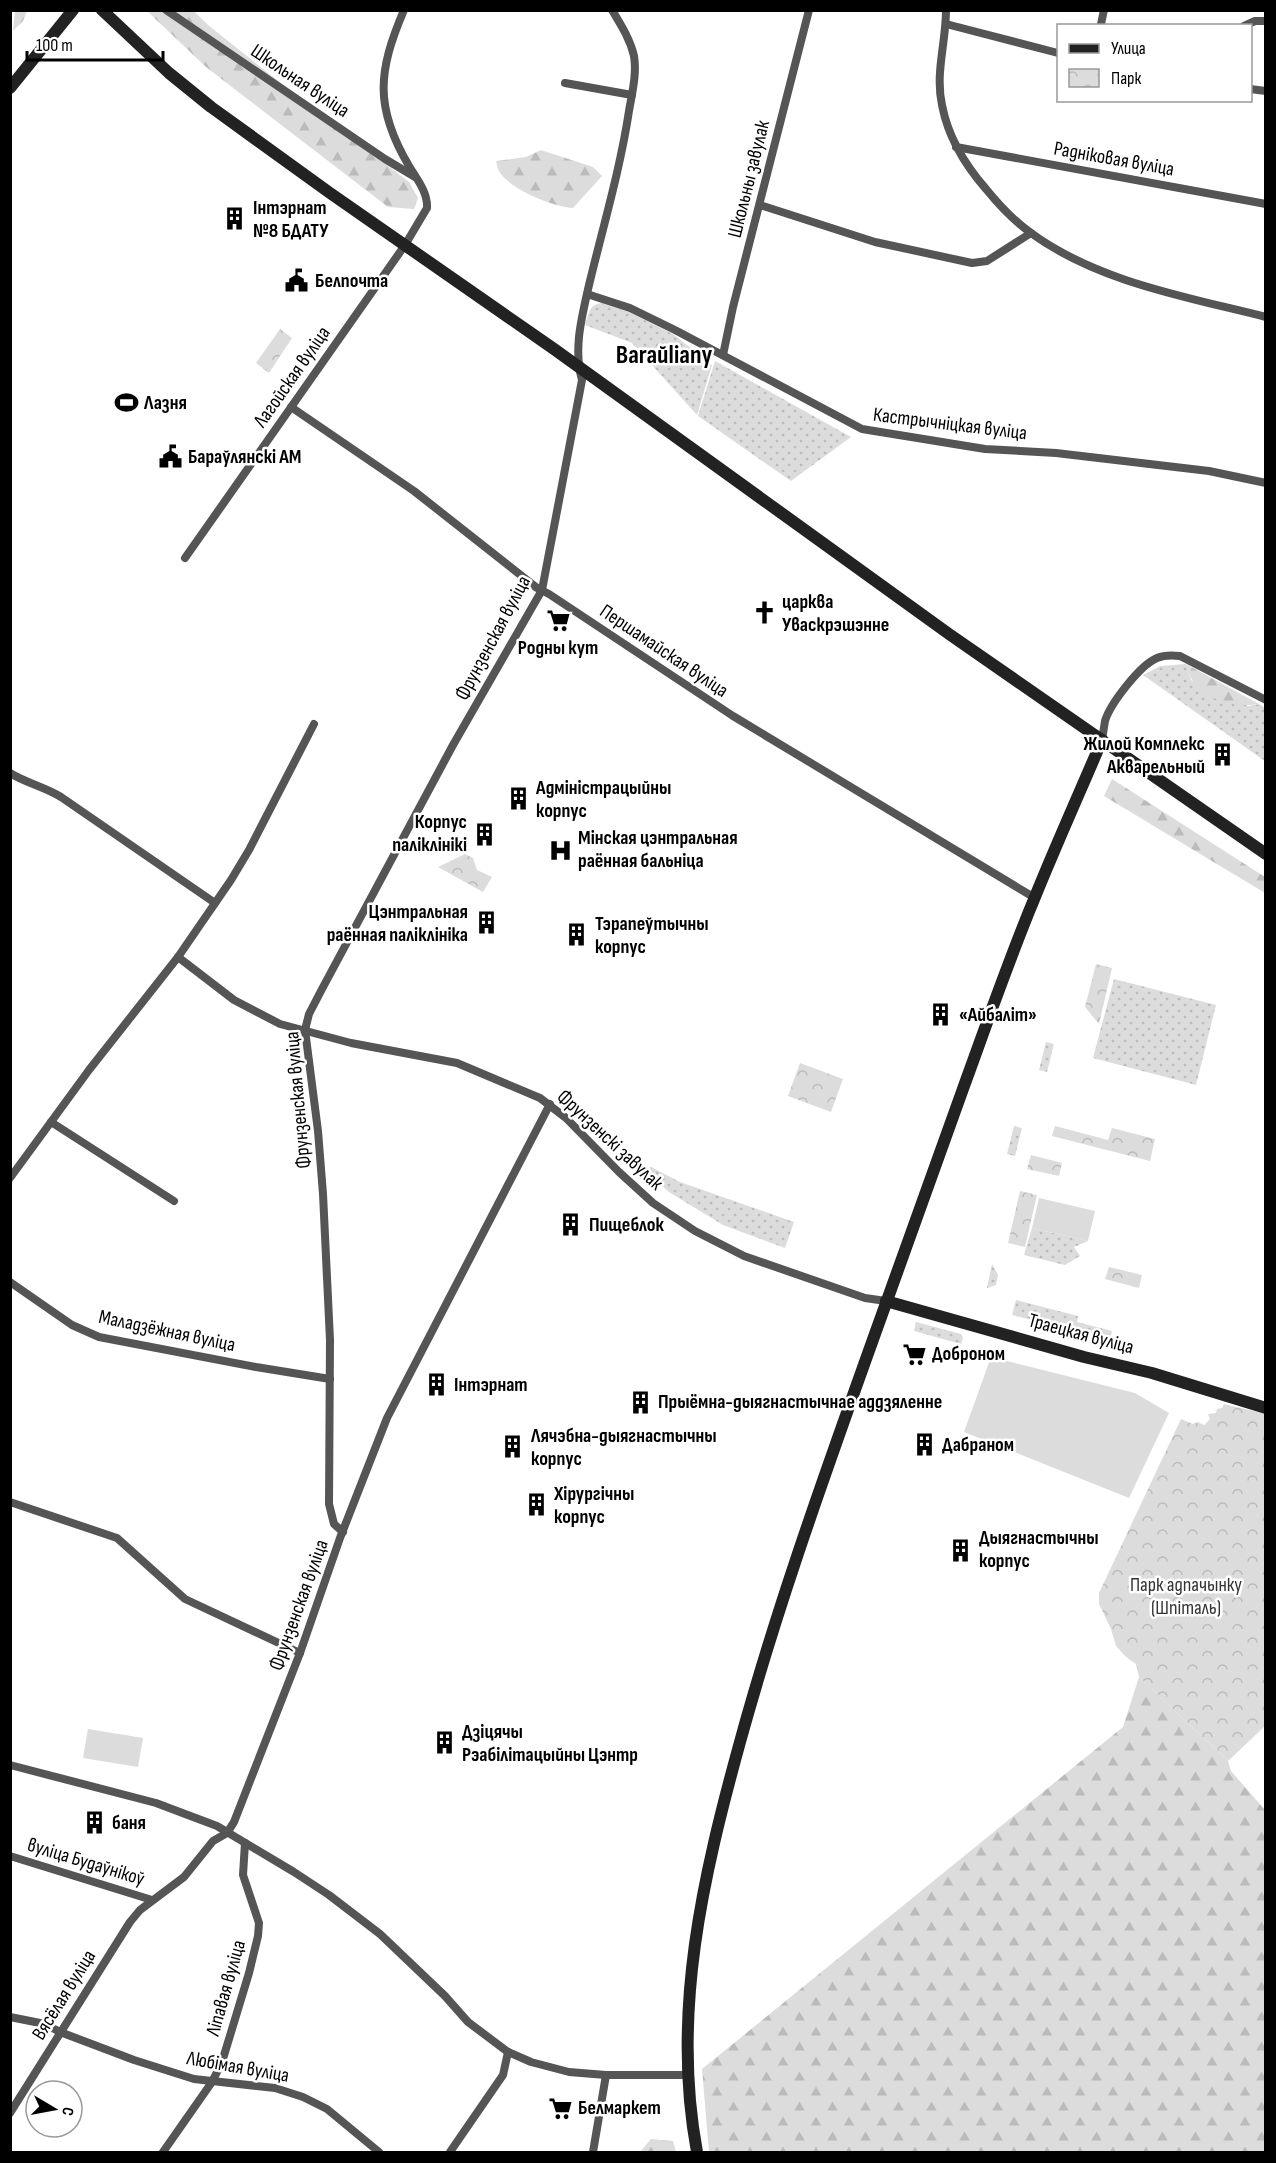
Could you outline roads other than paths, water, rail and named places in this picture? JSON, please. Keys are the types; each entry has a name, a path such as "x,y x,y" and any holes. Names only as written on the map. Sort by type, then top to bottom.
{"main road":[{"path":"10,88 73,10"},
{"path":"102,10 170,73 211,107 939,627 1185,800 1266,854"},
{"path":"697,2152 691,2122 687,2075 688,1994 695,1935 720,1816 765,1650 886,1301 1035,898 1102,740"},
{"name":"Траецкая вуліца","path":"886,1301 1084,1357 1152,1373 1266,1408"}],"street":[{"name":"Школьная вуліца","path":"166,10 416,178"},
{"path":"404,10 387,56 383,74 383,92 386,111 397,144 426,197 427,208 405,245"},
{"path":"578,367 579,332 612,197 635,71 634,57 627,36 612,10"},
{"name":"Школьны завулак","path":"723,356 733,307 809,10"},
{"path":"946,10 946,24 940,55 940,87 945,118 956,147 977,179 995,200 1031,233 1062,252 1112,274 1159,289 1266,317"},
{"path":"1248,24 1255,21 1266,21"},
{"path":"946,24 1057,52"},
{"path":"566,83 632,95"},
{"name":"Радніковая вуліца","path":"956,147 1266,204"},
{"path":"760,205 874,242 972,263 987,261 1031,233"},
{"name":"Лагойская вуліца","path":"185,558 405,245"},
{"name":"Кастрычніцкая вуліца","path":"587,294 630,308 862,429 985,449 1056,453 1209,471 1266,483"},
{"name":"Фрунзенская вуліца","path":"227,1833 239,1811 300,1653 343,1532 334,1524 329,1504 330,1378 323,1205 318,1131 305,1030 309,1014 426,795 542,590 582,381 578,367"},
{"name":"Першамайская вуліца","path":"291,407 414,491 452,523 542,590 733,716 1035,898"},
{"path":"1102,740 1106,719 1122,693 1143,668 1156,658 1180,656 1266,700"},
{"path":"10,1178 89,1070 178,957 249,850 314,724"},
{"path":"10,774 61,797 214,903"},
{"name":"Фрунзенскі завулак","path":"178,957 234,1000 280,1024 351,1043 457,1063 550,1104 653,1203 694,1231 744,1256 865,1298 886,1301"},
{"path":"343,1532 387,1418 550,1104"},
{"path":"51,1122 174,1201"},
{"name":"Маладзёжная вуліца","path":"10,1282 72,1325 99,1337 256,1367 330,1378"},
{"path":"10,1502 117,1538 185,1599 300,1653"},
{"path":"10,1765 156,1803 217,1826 321,1889 380,1934 446,1996 468,2022 508,2052 531,2062 569,2072 606,2075 687,2075"},
{"name":"Вясёлая вуліца","path":"10,2113 130,1922 152,1900 184,1877 213,1841 227,1833"},
{"name":"Ліпавая вуліца","path":"163,2152 212,2082 222,2062 249,1973 259,1923 243,1875 245,1843"},
{"name":"вуліца Будаўнікоў","path":"10,1856 152,1900"},
{"name":"Любімая вуліца","path":"10,2017 45,2024 134,2060 194,2079 275,2088 303,2097 327,2109 379,2152"},
{"path":"450,2152 503,2075 508,2052"},
{"path":"593,2152 606,2075"}],"place":[{"name":"Інтэрнат №8 БДАТУ","path":"235,219"},
{"name":"Белпочта","path":"297,281"},
{"name":"Лазня","path":"126,403"},
{"name":"Бараўлянскі АМ","path":"170,457"},
{"name":"царква Уваскрэшэнне","path":"764,613"},
{"name":"Родны кут","path":"558,621"},
{"name":"Жилой Комплекс Акварельный","path":"1223,755"},
{"name":"Адміністрацыйны корпус","path":"518,799"},
{"name":"Корпус паліклінікі","path":"485,834"},
{"name":"Мінская цэнтральная раённая бальніца","path":"560,850"},
{"name":"Цэнтральная раённая паліклініка","path":"486,923"},
{"name":"Тэрапеўтычны корпус","path":"577,935"},
{"name":"«Айбаліт»","path":"941,1015"},
{"name":"Пищеблок","path":"571,1225"},
{"name":"Доброном","path":"914,1354"},
{"name":"Інтэрнат","path":"436,1385"},
{"name":"Прыёмна-дыягнастычнае аддзяленне","path":"640,1402"},
{"name":"Дабраном","path":"924,1445"},
{"name":"Лячэбна-дыягнастычны корпус","path":"513,1447"},
{"name":"Хірургічны корпус","path":"536,1505"},
{"name":"Дыягнастычны корпус","path":"961,1550"},
{"name":"Дзіцячы Рэабілітацыйны Цэнтр","path":"444,1743"},
{"name":"баня","path":"94,1823"},
{"name":"Белмаркет","path":"560,2108"}],"district":[{"name":"Baraŭliany","path":"664,355"}],"park label":[{"name":"Парк адпачынку (Шпіталь)","path":"1186,1596"}]}
